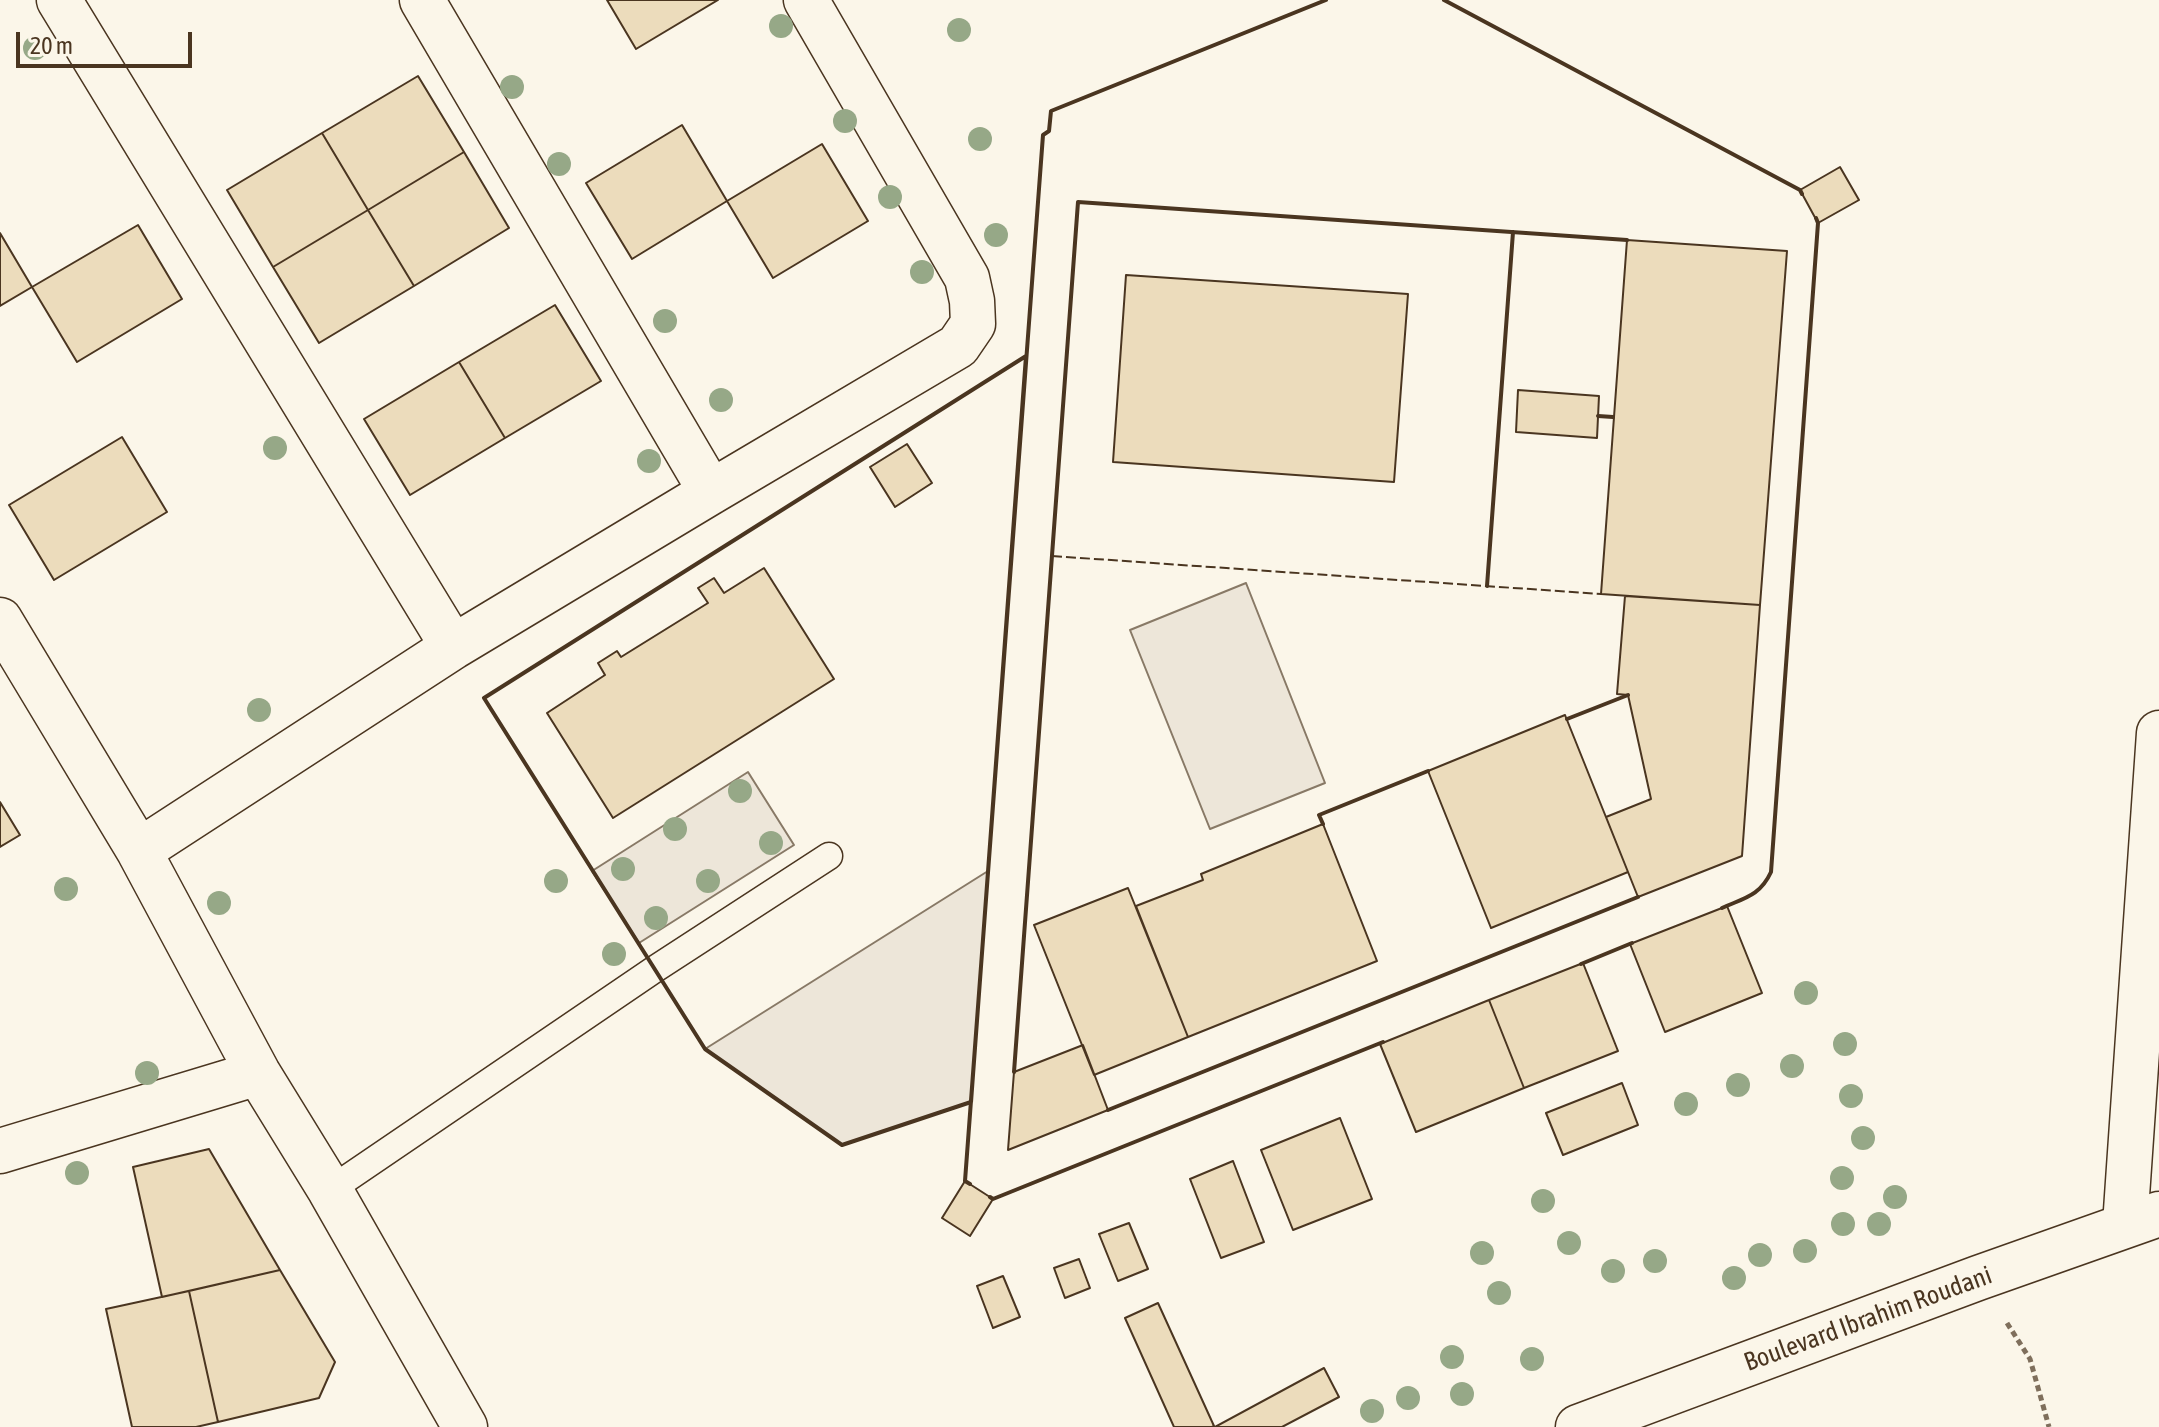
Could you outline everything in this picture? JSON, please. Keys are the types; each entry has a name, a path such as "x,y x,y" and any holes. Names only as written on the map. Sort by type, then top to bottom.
{"street":[{"path":"59,0 453,647"},
{"path":"422,0 711,492"},
{"path":"139,851 453,647 958,346 973,324 967,278 806,0"},
{"path":"0,620 139,851 258,1073 330,1190 456,1426"},
{"path":"2142,1220 2159,733"},
{"path":"0,1151 258,1073"},
{"name":"Boulevard Ibrahim Roudani","path":"1578,1427 2142,1220"}],"lane":[{"path":"330,1190 655,969 829,856"}],"path":[{"path":"1978,1278 2030,1359 2049,1427"}],"shaded area":[{"path":"1246,583 1325,783 1210,829 1130,630"},
{"path":"748,772 794,845 639,943 592,871"},
{"path":"988,871 971,1102 842,1145 705,1049"}],"building":[{"path":"607,0 718,0 636,49"},
{"path":"418,76 464,152 368,210 322,133"},
{"path":"682,125 727,201 632,259 586,183"},
{"path":"322,133 368,210 273,267 227,190"},
{"path":"822,144 868,221 773,278 727,201"},
{"path":"464,152 509,228 414,286 368,210"},
{"path":"1840,167 1859,200 1818,223 1800,190"},
{"path":"368,210 414,286 319,343 273,267"},
{"path":"138,225 182,299 77,362 32,287"},
{"path":"0,233 32,287 0,306"},
{"path":"1627,240 1787,251 1760,605 1601,594"},
{"path":"1126,275 1408,294 1394,482 1113,462"},
{"path":"555,305 601,381 505,438 459,362"},
{"path":"459,362 505,438 410,495 364,419"},
{"path":"1518,390 1599,396 1597,438 1516,432"},
{"path":"122,437 167,512 54,580 9,505"},
{"path":"907,444 932,483 895,507 870,467"},
{"path":"764,568 834,679 613,818 547,713 605,675 598,663 617,651 621,657 708,603 698,588 714,578 724,593"},
{"path":"1625,596 1760,605 1742,856 1638,897 1606,817 1651,799 1628,695 1617,694"},
{"path":"1565,715 1628,872 1491,928 1428,771"},
{"path":"0,802 20,835 0,847"},
{"path":"1323,824 1377,961 1188,1037 1136,906 1203,880 1201,874"},
{"path":"1128,888 1188,1037 1094,1075 1034,925"},
{"path":"1727,906 1762,993 1665,1032 1630,944"},
{"path":"1583,963 1618,1051 1524,1088 1489,1000"},
{"path":"1489,1000 1524,1088 1416,1132 1380,1044"},
{"path":"1083,1045 1108,1110 1008,1150 1014,1072"},
{"path":"1622,1083 1638,1125 1563,1155 1546,1113"},
{"path":"1340,1118 1372,1199 1293,1230 1261,1150"},
{"path":"209,1149 280,1270 162,1297 133,1167"},
{"path":"1233,1161 1264,1242 1221,1258 1190,1179"},
{"path":"965,1181 993,1199 970,1236 942,1218"},
{"path":"1129,1223 1148,1269 1118,1281 1099,1234"},
{"path":"1079,1259 1090,1288 1065,1298 1054,1268"},
{"path":"280,1270 335,1362 319,1398 218,1422 189,1291"},
{"path":"1003,1276 1020,1317 993,1328 977,1286"},
{"path":"189,1291 218,1422 196,1427 132,1427 106,1309"},
{"path":"1158,1303 1212,1427 1174,1427 1125,1318"},
{"path":"1324,1368 1339,1397 1282,1427 1215,1427"}],"fence":[{"path":"1052,556 1601,594"}],"wall":[{"path":"970,1184 965,1181 1043,135 1049,131 1051,111 1326,0"},
{"path":"1444,0 1800,190 1802,194"},
{"path":"1014,1072 1078,202 1627,240"},
{"path":"1722,908 1756,891 1771,872 1816,218"},
{"path":"1487,586 1513,232"},
{"path":"1026,356 971,1102 842,1145 705,1049 484,698 1026,356"},
{"path":"1598,416 1613,417"},
{"path":"1567,719 1628,695"},
{"path":"1323,824 1319,815 1428,771"},
{"path":"1108,1110 1638,897"},
{"path":"1581,964 1632,943"},
{"path":"990,1197 993,1199 1383,1042"}]}
